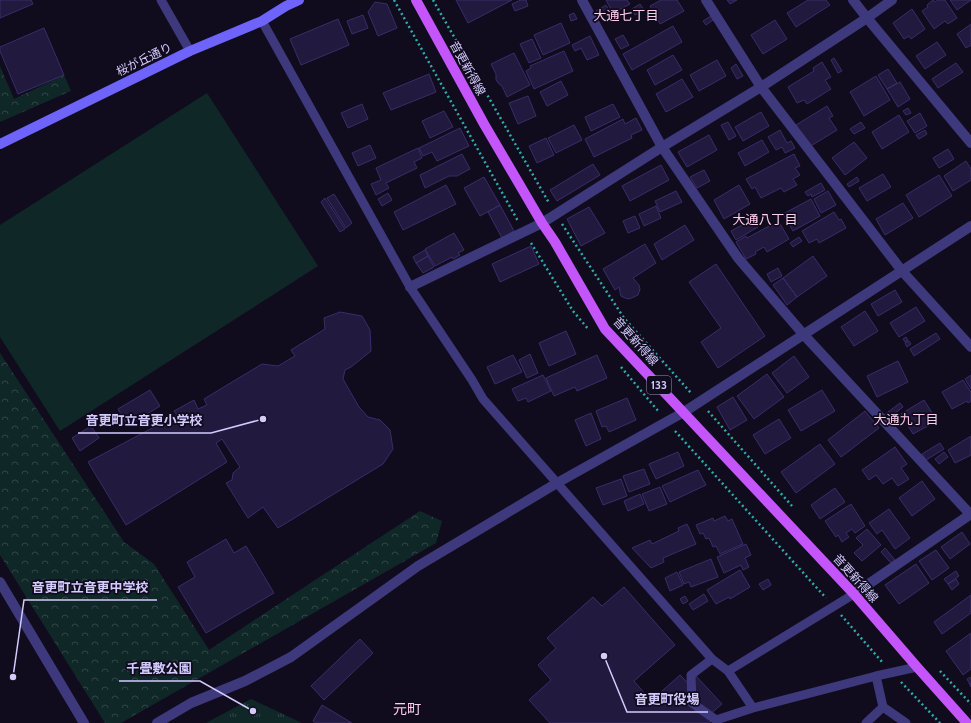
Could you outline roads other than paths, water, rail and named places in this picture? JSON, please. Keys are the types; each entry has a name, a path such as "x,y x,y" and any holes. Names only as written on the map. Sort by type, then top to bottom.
{"main road":[{"name":"音更新得線","path":"416,0 484,124 542,223 556,242 605,329 854,594 967,723"}],"street":[{"name":"桜が丘通り","path":"0,144 190,51 262,21 285,3 299,0"},
{"path":"582,0 662,147 738,258 804,334 971,514 854,594"},
{"path":"706,0 761,87 902,271 971,347"},
{"path":"853,0 971,142"},
{"path":"410,287 542,223 662,147 761,87 892,0"},
{"path":"157,723 191,703 245,681 291,657 418,566 557,483 684,412 971,226"},
{"path":"0,582 84,723"}],"lane":[{"path":"161,0 190,51"},
{"path":"262,21 410,287 483,399 712,659 728,671 753,708"},
{"path":"728,671 854,594"},
{"path":"712,659 691,675 692,703 719,721 753,708 876,676 917,667"},
{"path":"876,676 883,707 906,723"},
{"path":"866,723 883,707"}],"place":[{"name":"音更町立音更小学校","path":"263,419"},
{"name":"音更町役場","path":"604,656"},
{"name":"音更町立音更中学校","path":"13,677"},
{"name":"千畳敷公園","path":"253,711"}],"district":[{"name":"大通七丁目","path":"626,15"},
{"name":"大通八丁目","path":"765,219"},
{"name":"大通九丁目","path":"906,419"},
{"name":"元町","path":"407,709"}]}
